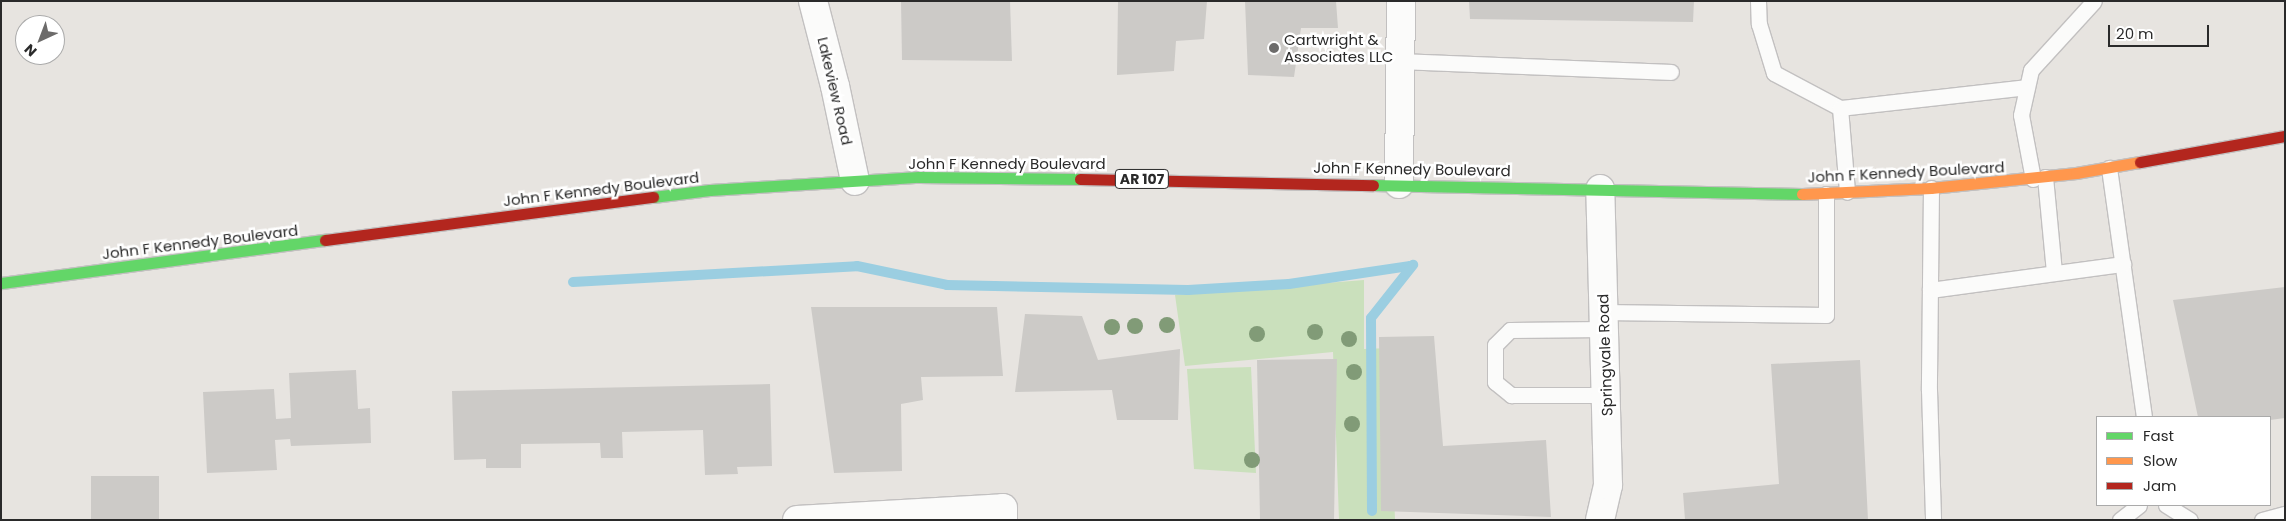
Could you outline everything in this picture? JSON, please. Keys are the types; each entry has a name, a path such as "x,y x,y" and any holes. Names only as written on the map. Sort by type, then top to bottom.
{"main road":[{"name":"John F Kennedy Boulevard","path":"1,283 710,190 855,181 1007,177 1826,194 1931,188 2039,178 2109,168 2285,136"}],"street":[{"name":"Lakeview Road","path":"813,1 835,86 855,181"},
{"path":"1399,184 1401,1"},
{"name":"Springvale Road","path":"1600,189 1608,485 1600,520"},
{"path":"797,520 1003,508 1003,520"}],"lane":[{"path":"1758,1 1759,24 1774,73 1840,108 2027,87"},
{"path":"2054,273 2039,178 2021,115 2031,70 2094,1"},
{"path":"1400,61 1671,72"},
{"path":"1840,108 1847,192"},
{"path":"2109,168 2144,416"},
{"path":"1931,188 1930,290 1933,520"},
{"path":"1607,395 1512,395 1495,382 1495,345 1510,330 1603,320 1826,316 1826,194"},
{"path":"1930,290 2123,264"},
{"path":"2120,520 2138,506"},
{"path":"2168,506 2190,520"},
{"path":"2262,520 2285,514"}],"green space":[{"path":"1364,280 1364,349 1389,348 1395,520 1339,520 1333,352 1185,366 1175,295"},
{"path":"1251,367 1256,473 1194,469 1187,369"}],"building":[{"path":"901,1 1010,1 1012,61 902,60"},
{"path":"1118,1 1207,1 1204,39 1176,41 1174,71 1117,75"},
{"path":"1245,1 1336,1 1338,28 1301,28 1294,77 1248,75"},
{"path":"1469,1 1694,1 1693,22 1470,19"},
{"path":"2285,287 2285,418 2271,420 2271,416 2198,416 2173,300"},
{"path":"811,307 997,307 1003,376 921,377 923,400 901,404 902,471 834,473"},
{"path":"1025,314 1082,316 1098,360 1180,349 1178,420 1117,420 1112,390 1015,392"},
{"path":"1434,336 1443,446 1546,440 1551,517 1381,511 1379,337"},
{"path":"1337,359 1334,520 1260,520 1257,360"},
{"path":"1860,360 1868,520 1685,520 1683,493 1779,484 1771,364"},
{"path":"356,370 358,409 370,408 371,443 291,446 290,439 275,440 277,470 207,473 203,392 274,389 276,419 291,418 289,373"},
{"path":"770,384 772,466 737,467 738,474 705,475 703,430 622,432 623,458 601,458 600,443 521,444 521,468 486,468 486,459 454,460 452,391"},
{"path":"91,476 159,476 159,520 91,520"}],"waterway":[{"path":"1372,511 1371,318 1413,265"},
{"path":"573,282 857,266 947,285 1188,290 1289,284 1409,266"}],"traffic: fast":[{"path":"653,197 710,190 919,177 1080,179"},
{"path":"1373,185 1802,194"},
{"path":"1,283 325,240"}],"traffic: slow":[{"path":"1802,194 1931,188 2076,173 2140,162"}],"traffic: jam":[{"path":"2140,162 2285,136"},
{"path":"1080,179 1373,185"},
{"path":"325,240 653,197"}],"place":[{"name":"Cartwright & Associates LLC","path":"1274,48"}]}
